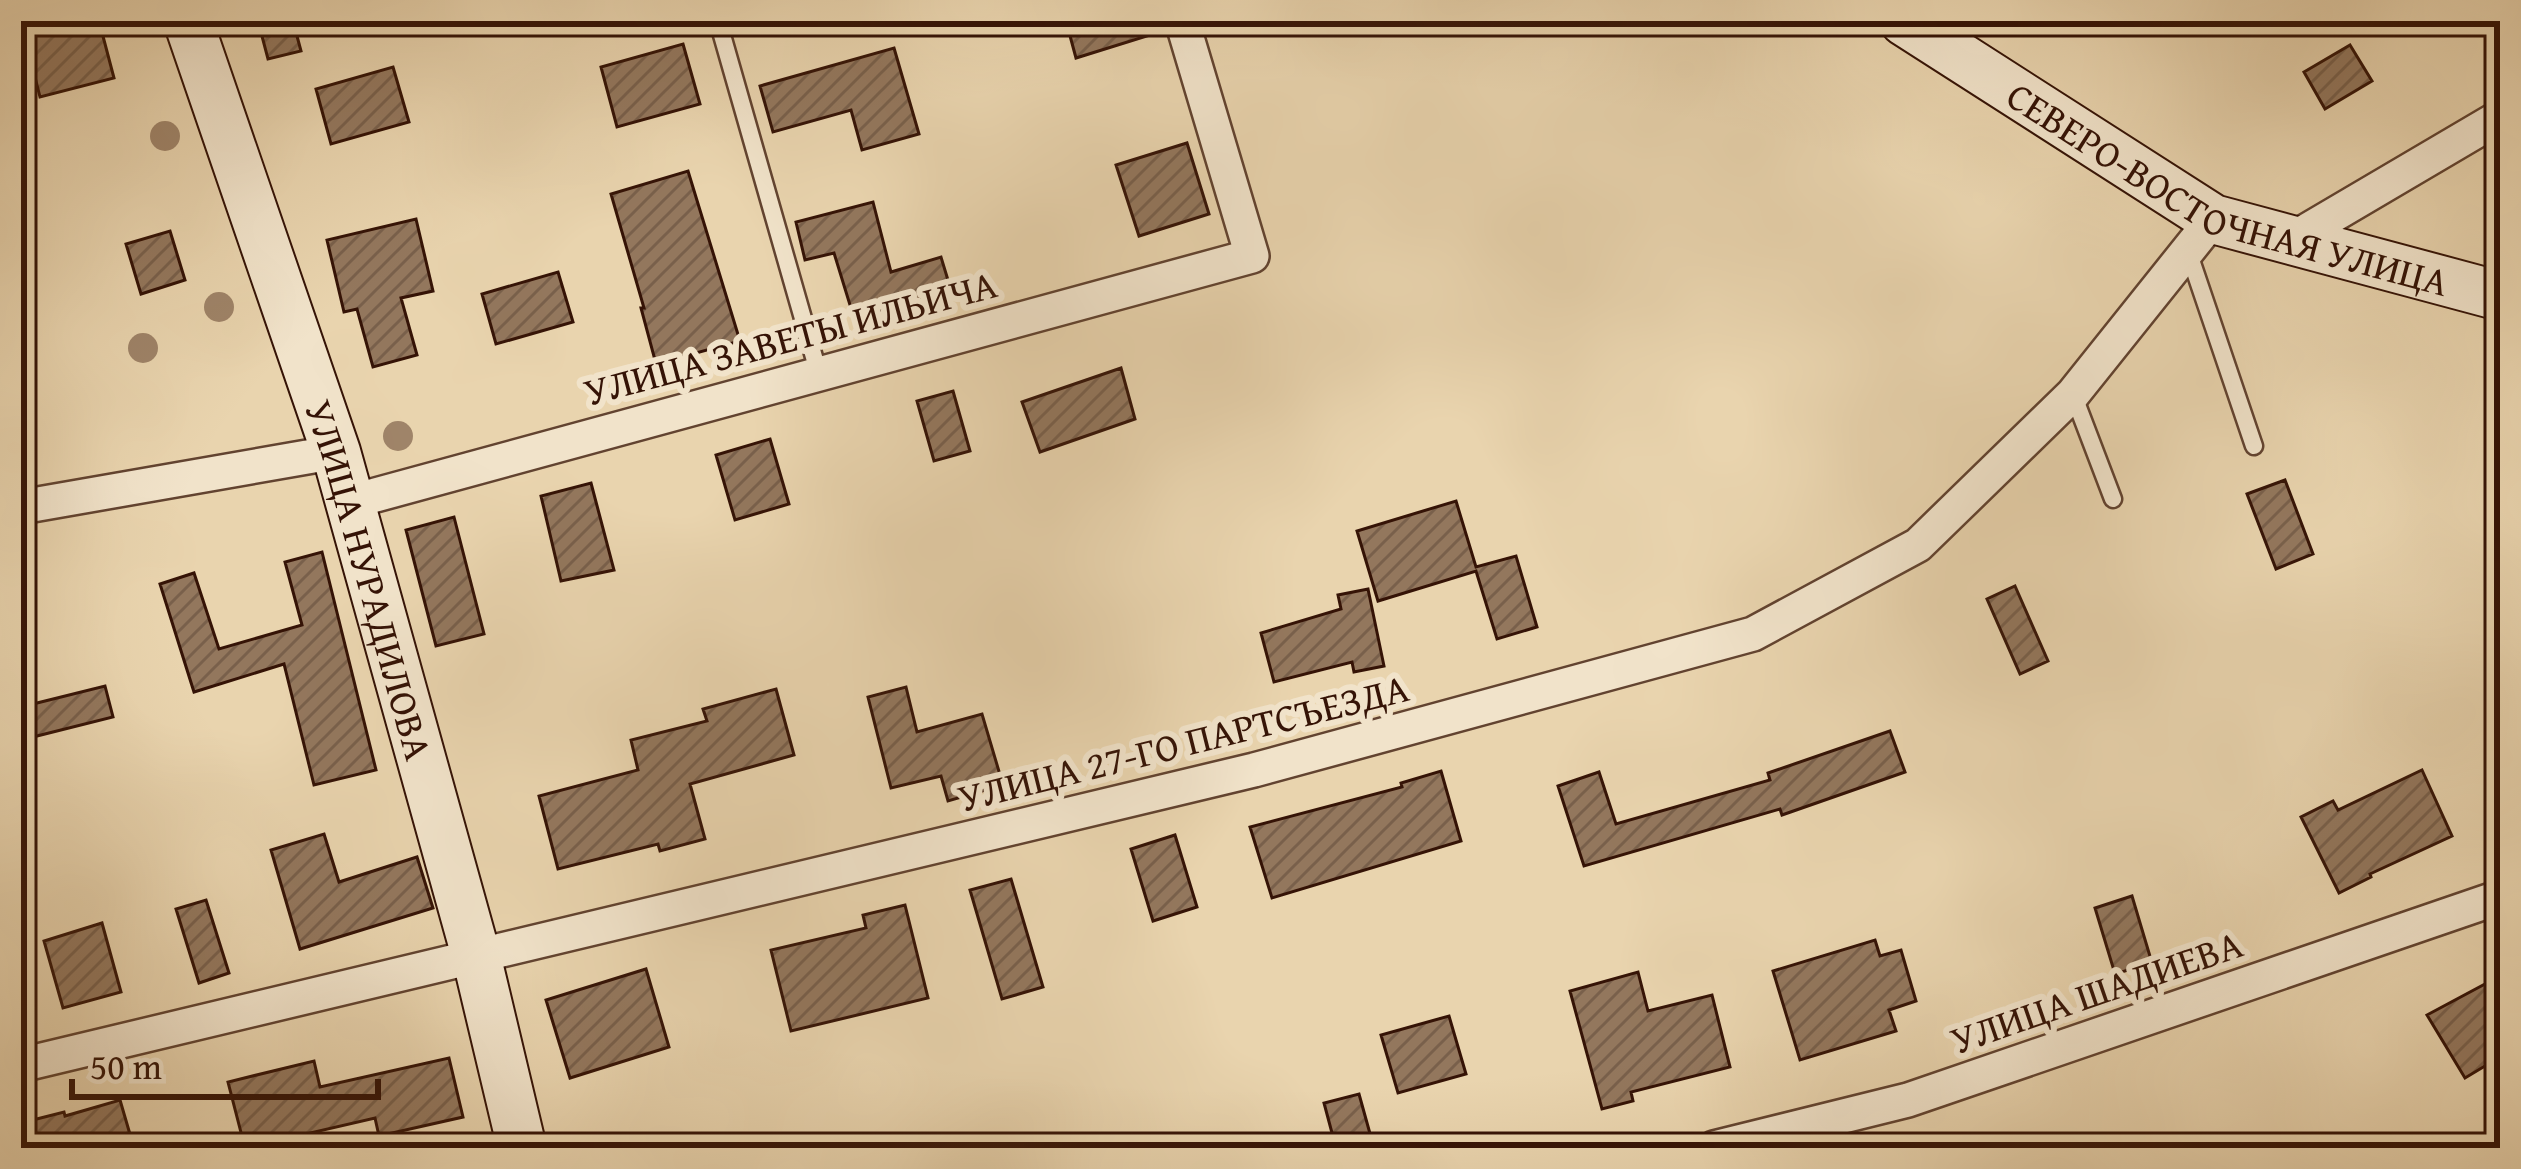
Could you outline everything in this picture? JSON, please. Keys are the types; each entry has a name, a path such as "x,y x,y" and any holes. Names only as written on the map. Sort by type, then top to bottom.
{"street":[{"name":"УЛИЦА НУРАДИЛОВА","path":"188,21 336,452 477,959 522,1148"},
{"name":"УЛИЦА ЗАВЕТЫ ИЛЬИЧА","path":"350,502 1252,256 1181,21"},
{"name":"СЕВЕРО-ВОСТОЧНАЯ УЛИЦА","path":"1904,21 2200,235 2290,240 2500,296"},
{"path":"2290,240 2500,117"},
{"name":"УЛИЦА 27-ГО ПАРТСЪЕЗДА","path":"21,1065 1254,770 1753,634 1918,545 2073,394 2200,235"},
{"path":"21,507 336,452"},
{"name":"УЛИЦА ШАДИЕВА","path":"1714,1148 1908,1100 2500,897"}],"lane":[{"path":"718,21 818,371"},
{"path":"2200,235 2254,446"},
{"path":"2073,394 2113,499"}],"building":[{"path":"21,21 99,21 114,78 40,97"},
{"path":"258,21 293,21 301,51 268,59"},
{"path":"1066,21 1162,21 1163,31 1076,58"},
{"path":"683,44 700,104 617,127 601,67"},
{"path":"2350,45 2372,81 2325,109 2304,72"},
{"path":"894,48 919,134 862,150 851,110 773,132 760,86"},
{"path":"393,67 409,122 331,144 316,89"},
{"path":"1187,143 1209,214 1139,236 1116,165"},
{"path":"688,171 740,341 656,364 611,194"},
{"path":"873,202 891,272 941,257 951,290 854,318 834,253 805,260 796,222"},
{"path":"416,219 433,291 401,298 417,355 373,367 357,309 344,312 327,240"},
{"path":"170,231 185,280 141,294 126,244"},
{"path":"558,272 573,322 496,344 482,294"},
{"path":"1121,368 1135,419 1040,452 1022,402"},
{"path":"953,391 970,451 934,461 917,401"},
{"path":"770,439 789,504 735,520 716,455"},
{"path":"2285,480 2313,554 2276,569 2247,494"},
{"path":"591,483 614,570 561,581 541,496"},
{"path":"1456,501 1476,567 1516,556 1537,627 1497,639 1476,571 1378,601 1357,531"},
{"path":"454,517 484,634 436,646 406,530"},
{"path":"322,552 376,770 314,785 284,664 194,692 160,584 194,573 219,649 302,625 285,562"},
{"path":"2015,586 2048,661 2020,674 1987,599"},
{"path":"1368,589 1384,666 1354,672 1352,662 1274,682 1261,633 1341,609 1338,595"},
{"path":"105,686 113,717 21,740 21,707"},
{"path":"906,687 917,732 982,714 1003,785 948,801 941,776 891,788 868,697"},
{"path":"776,689 794,755 690,784 705,839 660,851 658,844 558,869 539,796 638,770 631,740 707,721 703,709"},
{"path":"1890,731 1905,772 1782,815 1780,809 1584,866 1558,786 1599,772 1616,824 1770,780 1768,773"},
{"path":"2422,770 2452,836 2339,893 2301,817 2333,801 2338,810"},
{"path":"1441,771 1461,841 1272,898 1250,827 1402,787 1401,783"},
{"path":"324,834 339,882 417,857 433,908 300,949 271,850"},
{"path":"1175,835 1197,907 1153,921 1131,849"},
{"path":"1011,879 1043,987 1002,999 970,890"},
{"path":"2132,896 2152,963 2115,974 2095,908"},
{"path":"206,900 229,973 199,983 176,909"},
{"path":"905,905 928,998 791,1031 771,950 866,928 863,915"},
{"path":"102,923 121,992 63,1008 44,941"},
{"path":"1875,940 1880,956 1901,950 1916,1001 1889,1010 1896,1031 1800,1060 1773,971"},
{"path":"646,969 669,1047 570,1078 546,1000"},
{"path":"1638,972 1648,1011 1712,995 1730,1067 1631,1092 1633,1101 1602,1109 1570,991"},
{"path":"2500,976 2500,1057 2465,1078 2427,1015"},
{"path":"1449,1016 1466,1074 1398,1093 1381,1035"},
{"path":"449,1058 463,1117 379,1136 375,1118 245,1148 228,1082 314,1061 320,1087"},
{"path":"1359,1094 1374,1148 1336,1148 1324,1103"},
{"path":"120,1100 134,1148 21,1148 21,1123"}]}
